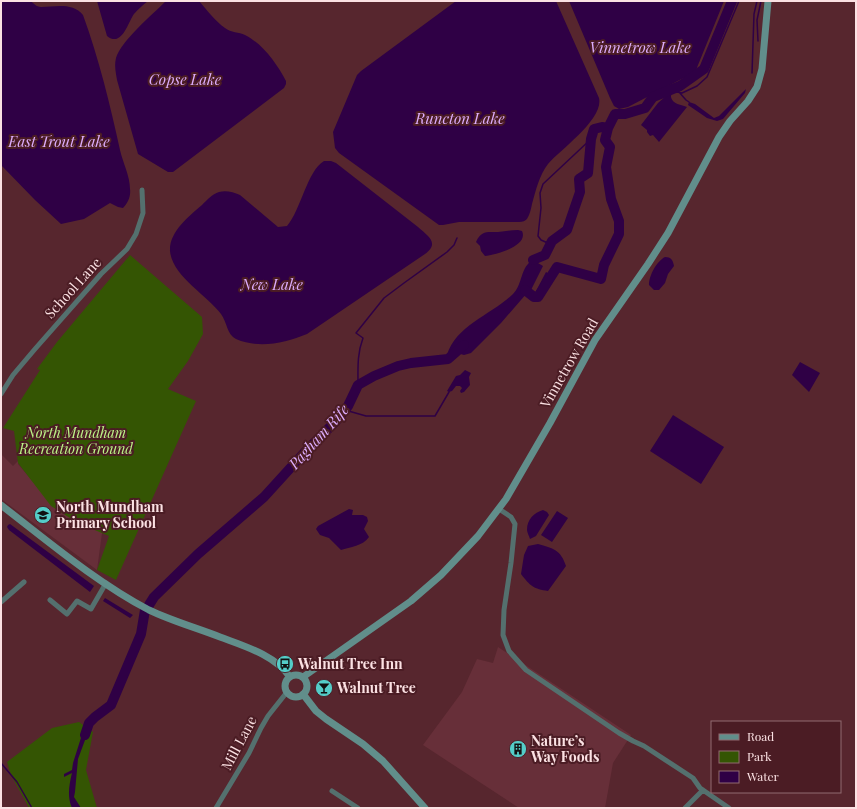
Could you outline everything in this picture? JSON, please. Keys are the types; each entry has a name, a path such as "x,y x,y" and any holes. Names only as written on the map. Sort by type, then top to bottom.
{"street":[{"name":"Vinnetrow Road","path":"303,678 411,601 442,575 462,554 499,509 517,481 595,340 668,233 719,137 730,121 748,101 757,87 762,69 768,1"},
{"name":"School Lane","path":"1,394 13,375 101,274 127,249 136,234 143,213 142,190"},
{"path":"1,505 106,583 131,599 159,614 224,638 260,654 281,667 290,677"},
{"path":"499,509 511,517 515,524 504,610 503,635 509,651 526,670 619,733 668,761 693,778 703,790 729,808"},
{"path":"1,602 24,582"},
{"path":"50,600 67,614 77,600 91,609 106,583"},
{"path":"297,675 303,678 307,685 303,694 300,696 293,696 287,692 285,685 290,677 297,675"},
{"name":"Mill Lane","path":"216,808 249,753 264,722 287,692"},
{"path":"303,694 316,710 326,719 363,744 383,761 425,808"},
{"path":"685,808 703,790"},
{"path":"332,791 337,799 358,808"}],"shaded area":[{"name":"North Mundham Primary School","path":"1,454 13,466 18,461 18,464 35,484 102,533 97,570 1,499"},
{"path":"498,647 631,735 613,763 605,808 519,808 423,745 462,692 477,659 493,663"}],"green space":[{"name":"North Mundham Recreation Ground","path":"130,255 202,317 203,334 188,361 168,389 196,401 116,580 97,570 109,536 78,523 51,506 18,463 14,431 3,428 40,370 37,369 57,342"},
{"path":"79,722 93,732 86,770 97,808 29,808 11,775 7,762 52,728"}],"water":[{"name":"East Trout Lake","path":"1,1 30,1 39,7 69,7 74,8 83,15 99,65 120,150 129,179 130,197 123,208 110,203 84,219 61,224 1,165"},
{"path":"97,1 148,1 134,14 121,36 117,39 112,39 107,36"},
{"name":"Copse Lake","path":"166,1 199,1 214,19 225,28 245,35 264,49 274,61 286,81 284,88 173,172 168,172 138,154 117,80 115,67 116,58 124,44"},
{"name":"Runcton Lake","path":"456,1 556,1 599,98 599,106 595,115 580,133 548,164 542,173 529,215 523,222 459,222 439,225 339,153 335,148 333,132 357,75"},
{"name":"Vinnetrow Lake","path":"569,1 724,1 696,70 693,73 628,107 619,109 614,106 610,98"},
{"path":"746,89 745,93 723,119 717,121 707,118 688,105 689,102 695,104 714,118 719,116"},
{"path":"671,90 671,97 673,101 687,107 659,142 653,135 650,136 647,130 641,125 658,103 667,95 665,92"},
{"name":"New Lake","path":"324,161 336,163 418,227 429,237 432,246 425,254 307,334 272,344 254,344 236,339 231,335 221,314 183,277 177,269 172,260 170,251 173,237 176,231 191,214 216,193 222,191 240,195 278,227 287,226 292,219 313,173"},
{"path":"522,231 523,236 521,241 510,249 496,254 485,256 481,251 480,246 476,242 480,235 485,232"},
{"path":"665,257 671,259 674,266 668,274 665,283 659,290 654,290 649,285 650,277 656,265"},
{"path":"533,260 543,266 531,290 535,293 546,272 551,275 538,297 534,297 527,293 501,323 471,353 464,355 457,354 450,357 447,355 458,336 513,294 519,285 526,267"},
{"path":"800,362 820,373 809,392 792,375"},
{"path":"465,370 471,373 469,377 470,385 464,392 461,393 460,391 462,388 460,386 456,386 452,391 447,391 456,376 460,375"},
{"path":"673,415 724,447 701,484 650,451"},
{"path":"349,509 353,510 352,515 363,515 367,517 368,521 364,529 369,537 360,544 341,550 329,538 320,535 316,529 318,526"},
{"path":"543,510 549,515 536,536 530,539 527,531 528,523 534,515"},
{"path":"557,511 568,518 552,542 541,535"},
{"path":"10,524 94,586 90,592 9,530 7,527"},
{"path":"538,544 556,550 562,556 566,566 548,591 533,586 521,574 524,555 528,546"},
{"path":"105,598 133,615 130,618 103,601"},
{"path":"86,722 91,724 78,759 74,797 81,808 72,808 69,800 69,791 72,773 64,777 64,774 72,770"}],"waterway":[{"name":"Pagham Rife","path":"533,260 545,255 552,241 567,230 580,192 579,179 588,173 591,139 594,129 602,127 608,128 615,114 625,114 645,108 653,97 680,86 704,69 732,1"},
{"path":"671,90 682,93 697,86 707,77 739,1"},
{"path":"752,73 754,14 757,1"},
{"path":"758,41 757,20 761,1"},
{"path":"679,92 689,102"},
{"name":"Pagham Rife","path":"525,290 534,297 538,297 557,267 601,279 604,265 619,234 619,221 611,199 606,167 610,147 605,140 608,128"},
{"path":"550,244 541,240 538,236 541,208 540,193 543,184 591,139"},
{"path":"358,385 359,355 363,338 356,333 384,298 447,252 454,245 457,238"},
{"name":"Pagham Rife","path":"149,605 154,597 198,554 264,497 304,453 335,422 348,406 358,385 374,376 398,366 448,359 464,345"},
{"path":"345,410 366,416 435,416 449,392"},
{"name":"Pagham Rife","path":"85,735 89,723 111,705 141,634 145,610"},
{"path":"1,763 17,782 32,808"}],"place":[{"name":"North Mundham Primary School","path":"43,515"},
{"name":"Walnut Tree Inn","path":"285,664"},
{"name":"Walnut Tree","path":"324,688"},
{"name":"Nature’s Way Foods","path":"518,749"}]}
